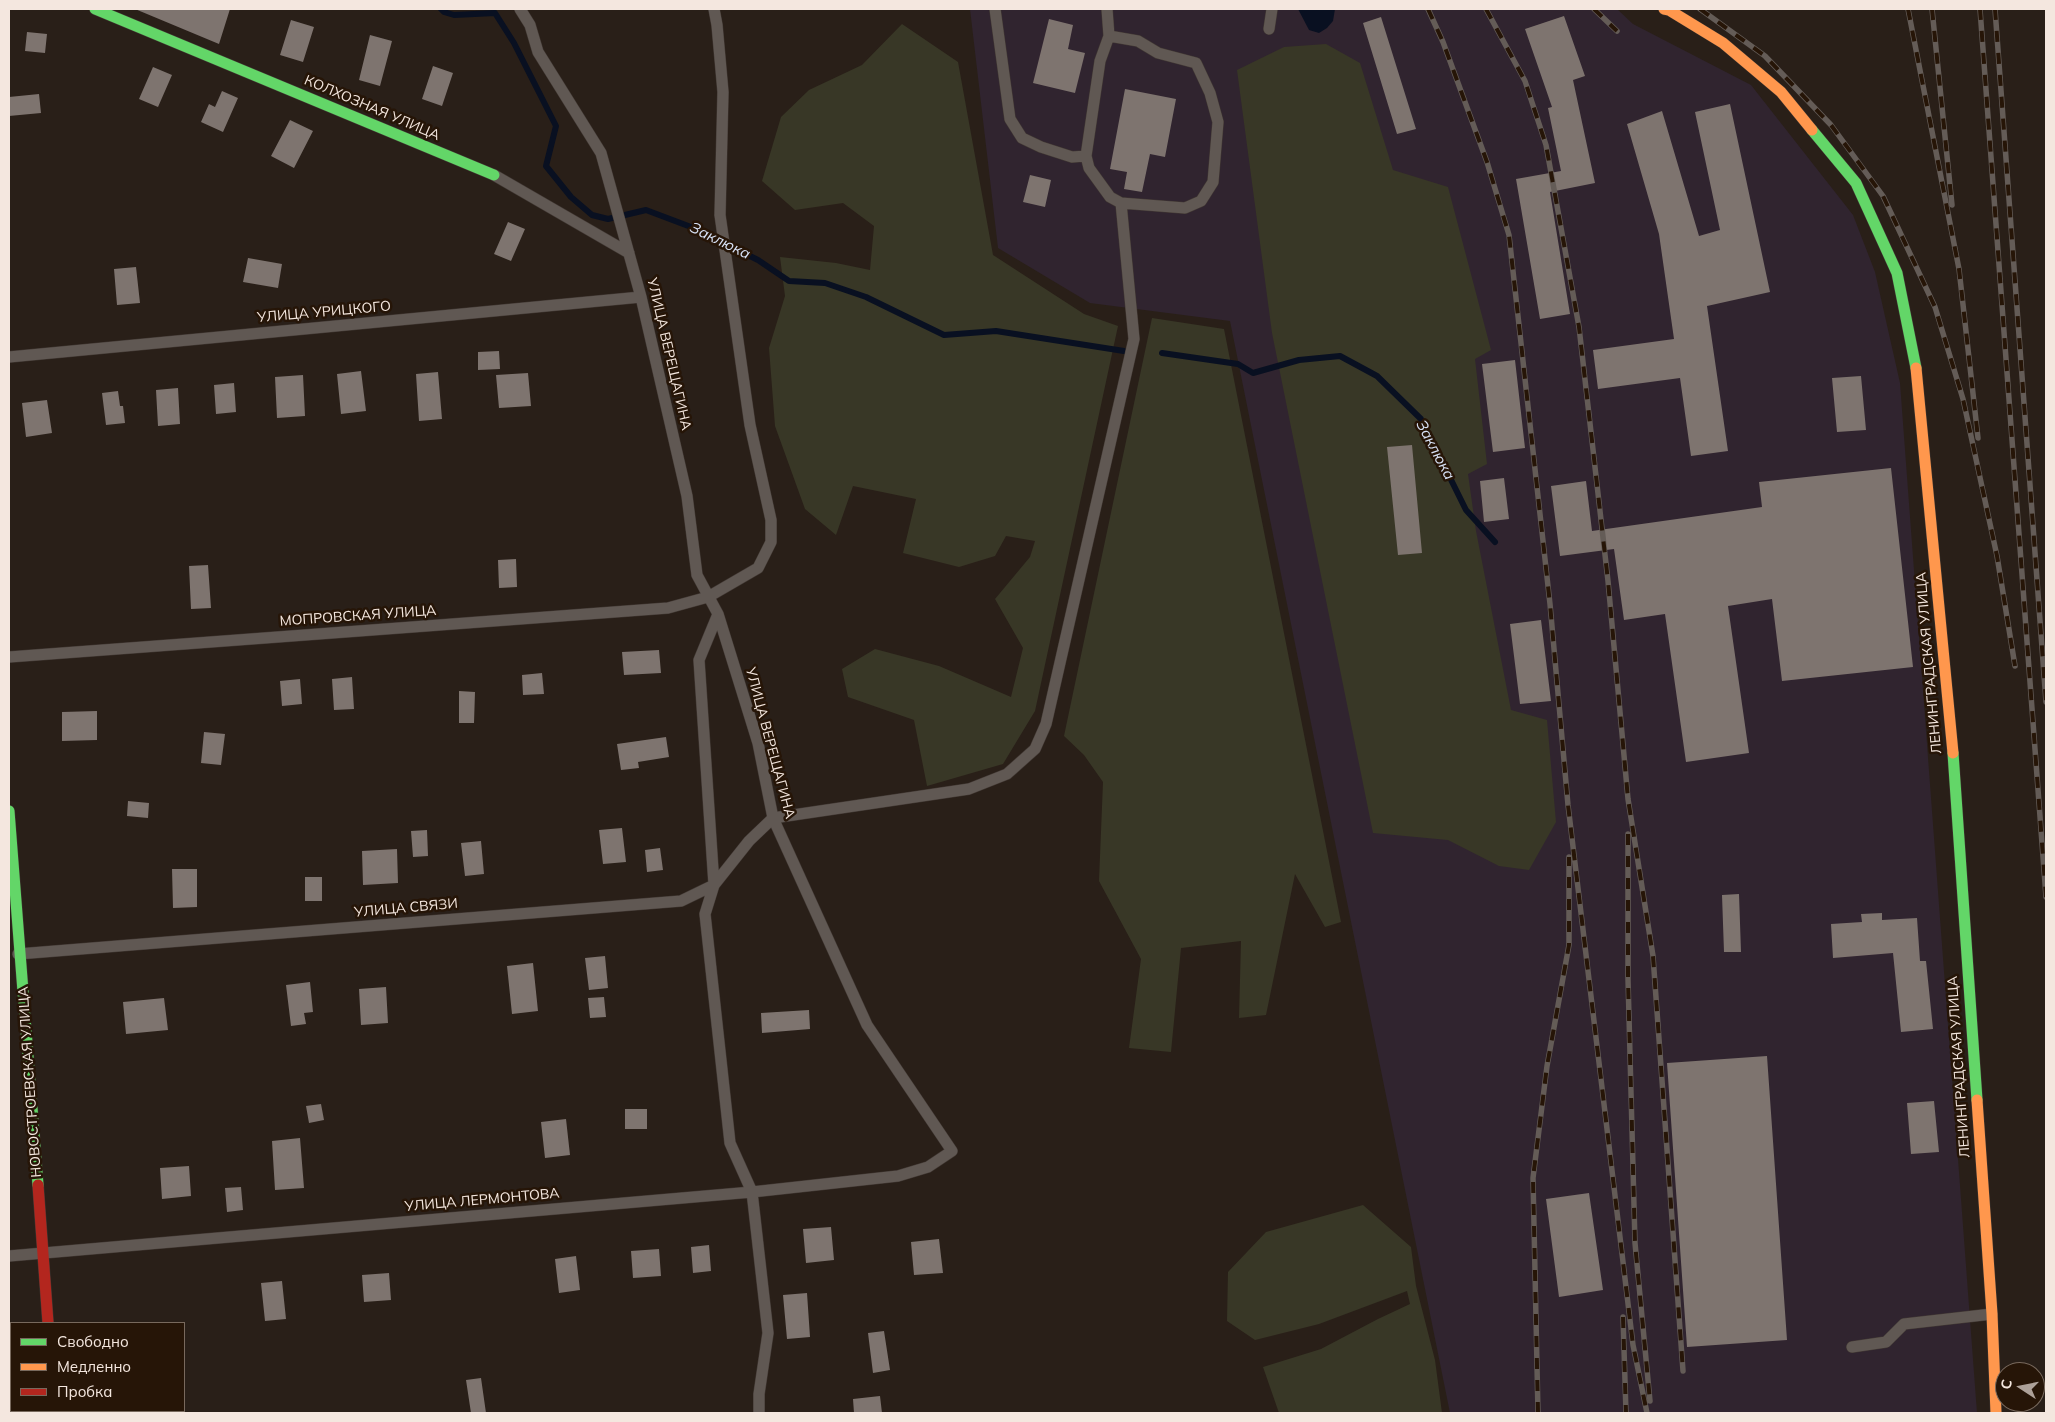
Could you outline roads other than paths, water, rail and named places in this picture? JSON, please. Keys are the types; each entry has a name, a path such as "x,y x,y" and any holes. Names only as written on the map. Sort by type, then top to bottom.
{"street":[{"name":"КОЛХОЗНАЯ УЛИЦА","path":"95,9 494,175"},
{"name":"ЛЕНИНГРАДСКАЯ УЛИЦА","path":"1664,9 1669,10 1724,43 1781,92 1856,183 1897,273 1916,372 1950,722 1992,1314 1996,1413"},
{"name":"НОВОСТРОЕВСКАЯ УЛИЦА","path":"9,811 14,954 48,1322"}],"lane":[{"name":"УЛИЦА ВЕРЕЩАГИНА","path":"520,9 530,25 538,52 601,153 641,297 686,496 697,575 718,614 758,742 773,818 867,1026 952,1151"},
{"name":"МОПРОВСКАЯ УЛИЦА","path":"9,656 668,608 708,597 758,568 771,542 772,520 750,425 720,215 723,92 714,9"},
{"path":"995,9 1010,119 1022,138 1041,147 1072,157 1086,156"},
{"path":"1108,9 1109,36 1100,62 1086,156 1089,168 1110,197 1121,203 1185,208 1201,201 1213,182 1218,122 1210,93 1196,63 1158,53 1138,41 1109,36"},
{"path":"1269,29 1272,9"},
{"name":"КОЛХОЗНАЯ УЛИЦА","path":"494,175 629,253"},
{"path":"773,818 969,789 1007,774 1035,749 1046,724 1134,339 1121,203"},
{"name":"УЛИЦА УРИЦКОГО","path":"9,358 641,297"},
{"path":"718,614 700,660 714,885 705,914 730,1143 752,1192 768,1333 759,1394 759,1413"},
{"name":"УЛИЦА СВЯЗИ","path":"14,954 681,901 714,885 749,841 773,818"},
{"name":"УЛИЦА ЛЕРМОНТОВА","path":"9,1256 752,1192 898,1176 928,1166 952,1151"},
{"path":"1852,1347 1886,1342 1904,1324 1992,1314"}],"water":[{"path":"1298,9 1335,9 1333,21 1319,33 1309,30"}],"waterway":[{"name":"Заклюка","path":"441,9 454,15 495,13 514,43 556,126 546,166 571,197 592,215 608,219 646,210 691,227 758,260 789,281 825,283 866,297 944,335 996,331 1124,351"},
{"name":"Заклюка","path":"1162,353 1238,364 1253,373 1299,360 1340,356 1377,376 1421,419 1466,510 1495,542"}],"railway":[{"path":"1428,9 1443,42 1487,162 1509,235 1550,604 1568,805 1633,1345 1647,1413"},
{"path":"1486,9 1525,81 1546,145 1579,327 1608,581 1628,799 1653,956 1683,1371"},
{"path":"1594,9 1617,31"},
{"path":"1700,9 1765,56 1831,125 1883,196 1935,307 1963,399 1997,556 2015,666"},
{"path":"1908,9 1959,269 1978,438"},
{"path":"1932,9 1952,205"},
{"path":"1980,9 2046,897"},
{"path":"1995,9 2046,702"},
{"path":"1628,834 1628,979 1635,1243 1650,1401"},
{"path":"1538,1413 1533,1178 1547,1066 1569,945 1569,857"},
{"path":"1623,1317 1626,1413"}]}
